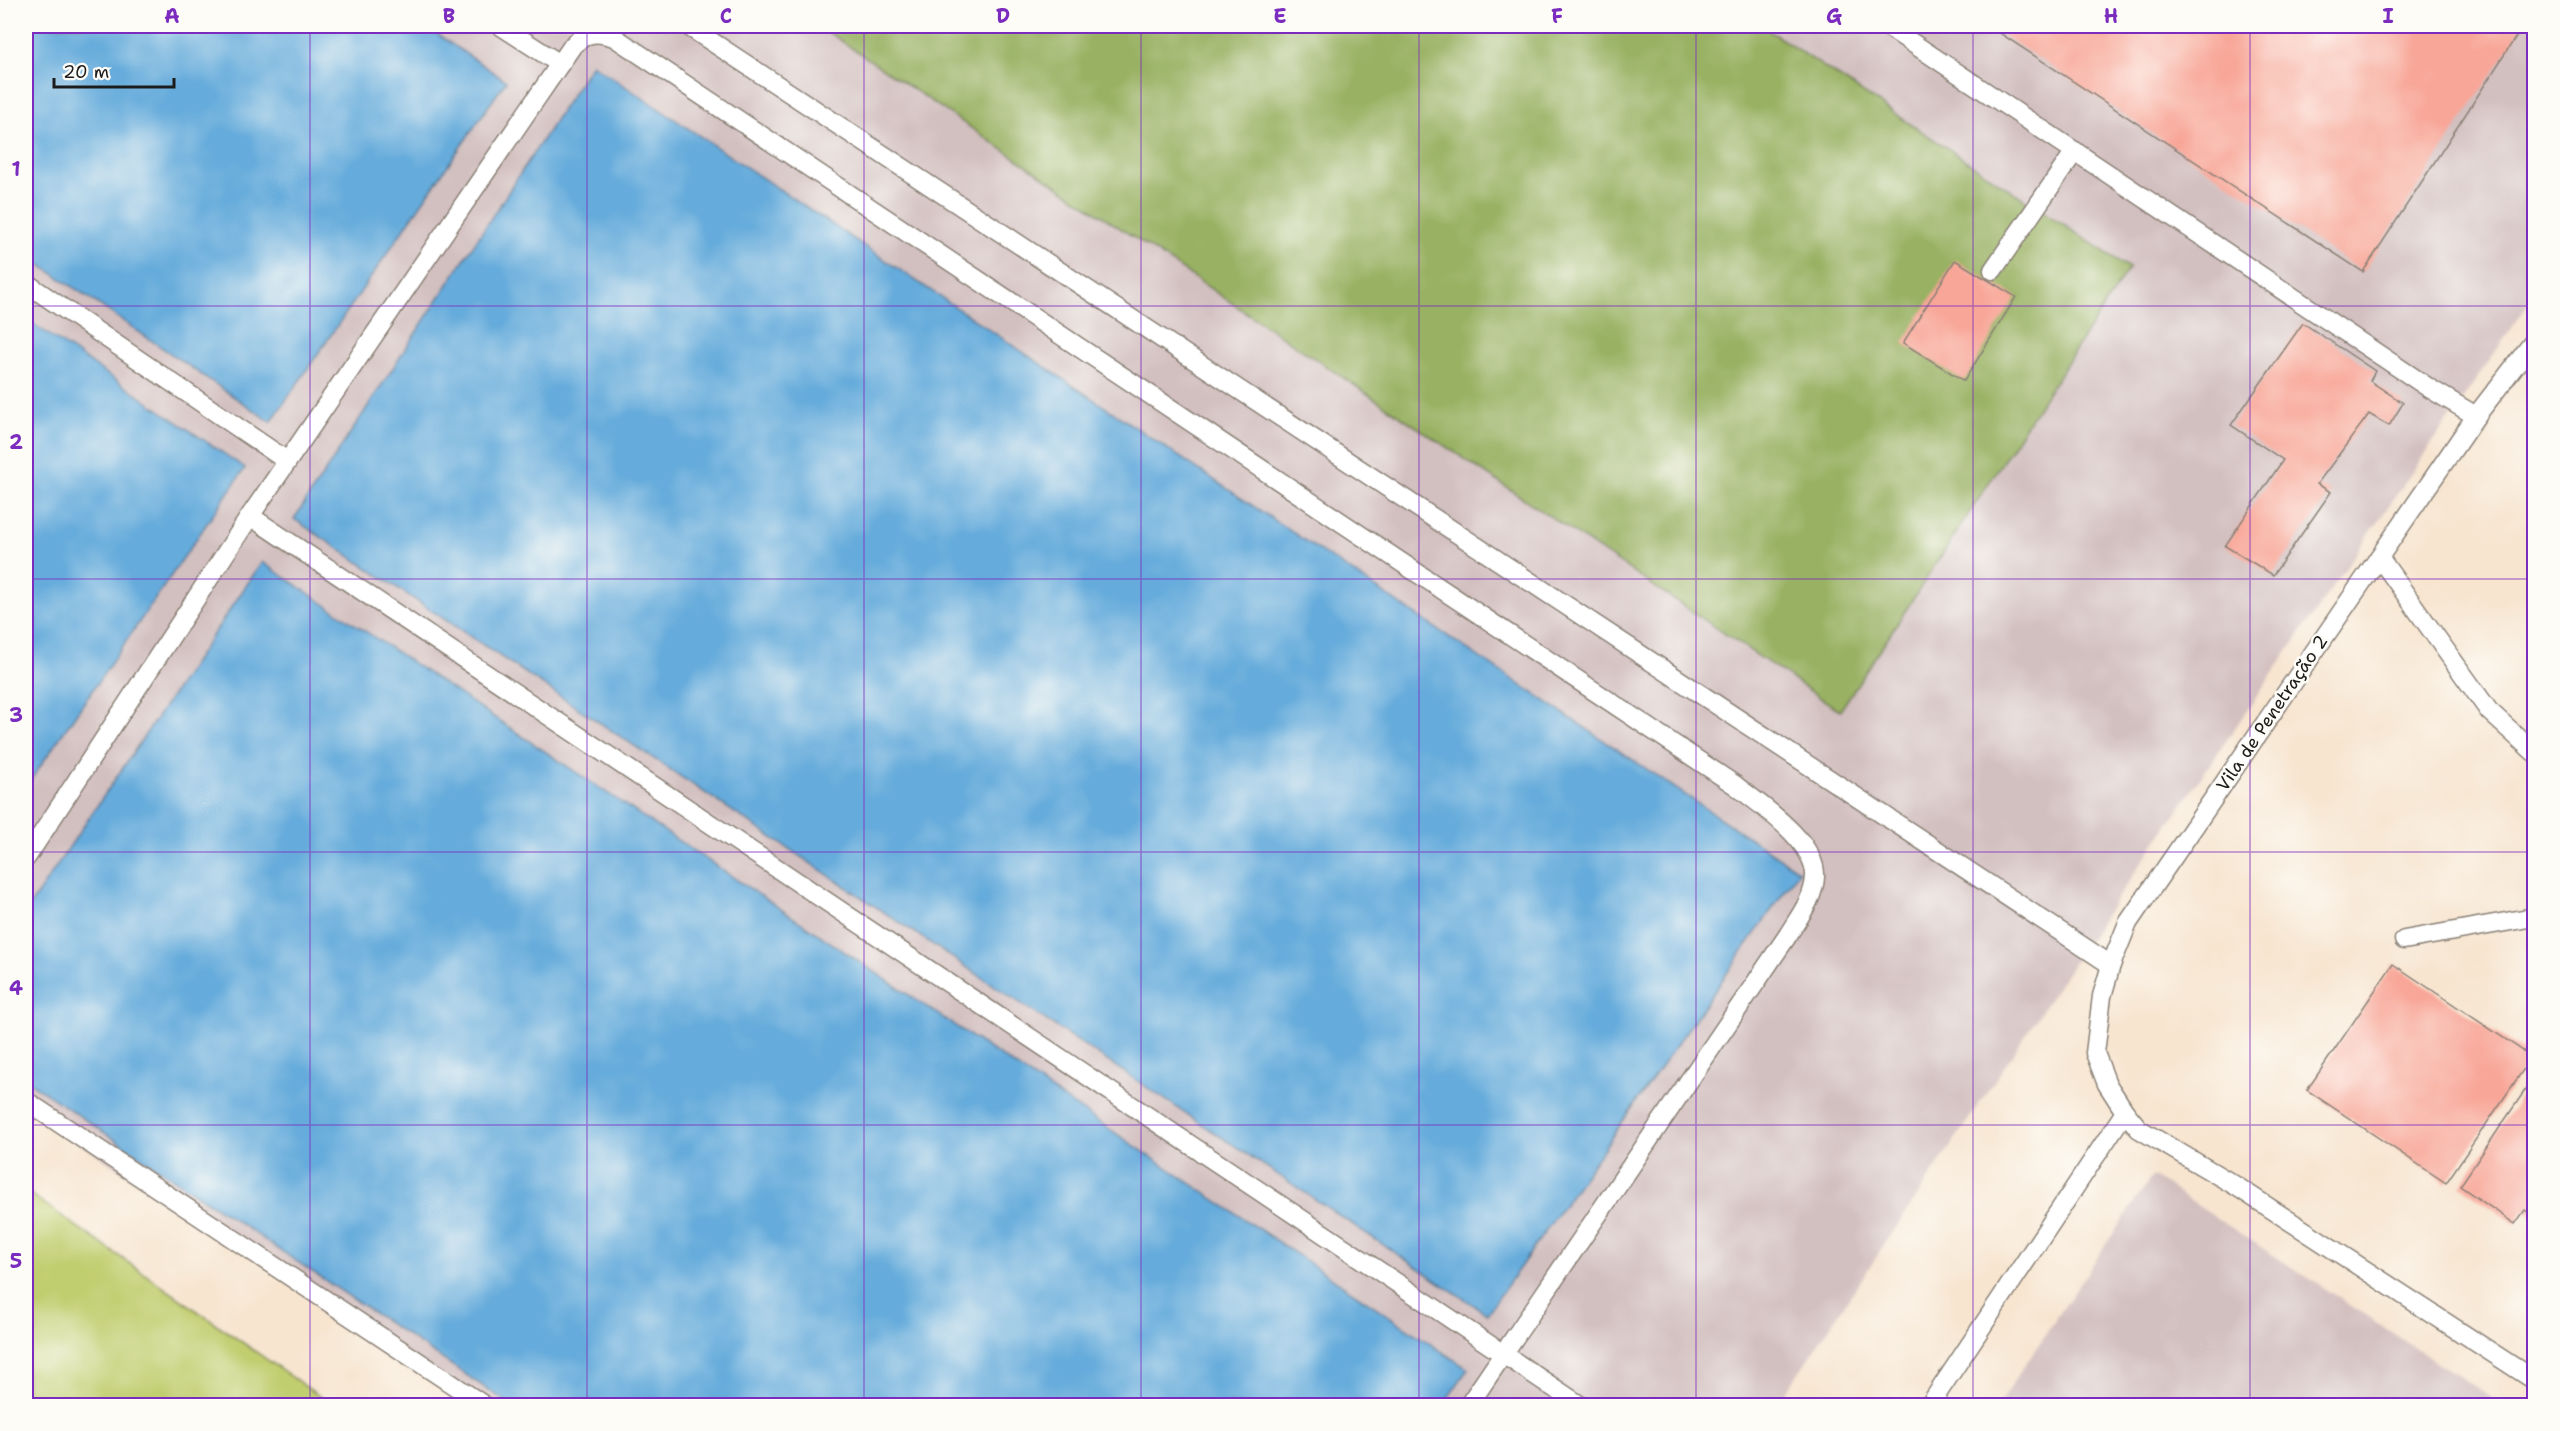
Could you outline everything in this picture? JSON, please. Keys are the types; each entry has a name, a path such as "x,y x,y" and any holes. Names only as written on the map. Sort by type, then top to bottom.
{"lane":[{"path":"501,26 560,64"},
{"path":"688,26 2111,965"},
{"path":"1887,26 2429,388 2476,416"},
{"path":"26,858 31,837 573,45 584,35 600,33 614,37 1735,785 1798,839 1812,859 1815,875 1806,905 1468,1406"},
{"path":"1993,270 2075,151"},
{"path":"26,283 287,461"},
{"name":"Vila de Penetração 2","path":"2535,341 2476,416 2128,923 2111,965 2096,1025 2095,1053 2107,1084 2139,1129 2236,1186 2535,1380"},
{"path":"250,516 1581,1406"},
{"path":"2379,557 2489,711 2535,752"},
{"path":"2404,940 2535,917"},
{"path":"26,1101 485,1406"},
{"path":"1929,1406 2125,1112"}],"shaded area":[{"path":"26,26 2534,26 2534,296 2118,897 1777,1405 474,1405 26,1108"},
{"path":"2152,1176 2503,1405 1998,1405"}],"green space":[{"path":"819,26 1762,26 2129,268 1840,711"},
{"path":"26,1191 332,1405 26,1405"}],"water":[{"path":"26,26 425,26 506,81 271,422 26,255"},
{"path":"592,64 1799,871 1487,1314 294,519"},
{"path":"26,319 245,468 26,787"},
{"path":"262,562 1468,1369 1443,1405 511,1405 26,1080 26,911"}],"building":[{"path":"1989,26 2523,26 2363,272"},
{"path":"1955,260 2016,297 1964,381 1903,343"},
{"path":"2303,323 2375,371 2370,381 2403,403 2389,426 2369,414 2317,484 2331,492 2273,575 2225,546 2283,460 2231,425"},
{"path":"2393,964 2532,1057 2446,1183 2307,1090"},
{"path":"2534,1077 2534,1217 2525,1210 2515,1224 2460,1186"}]}
